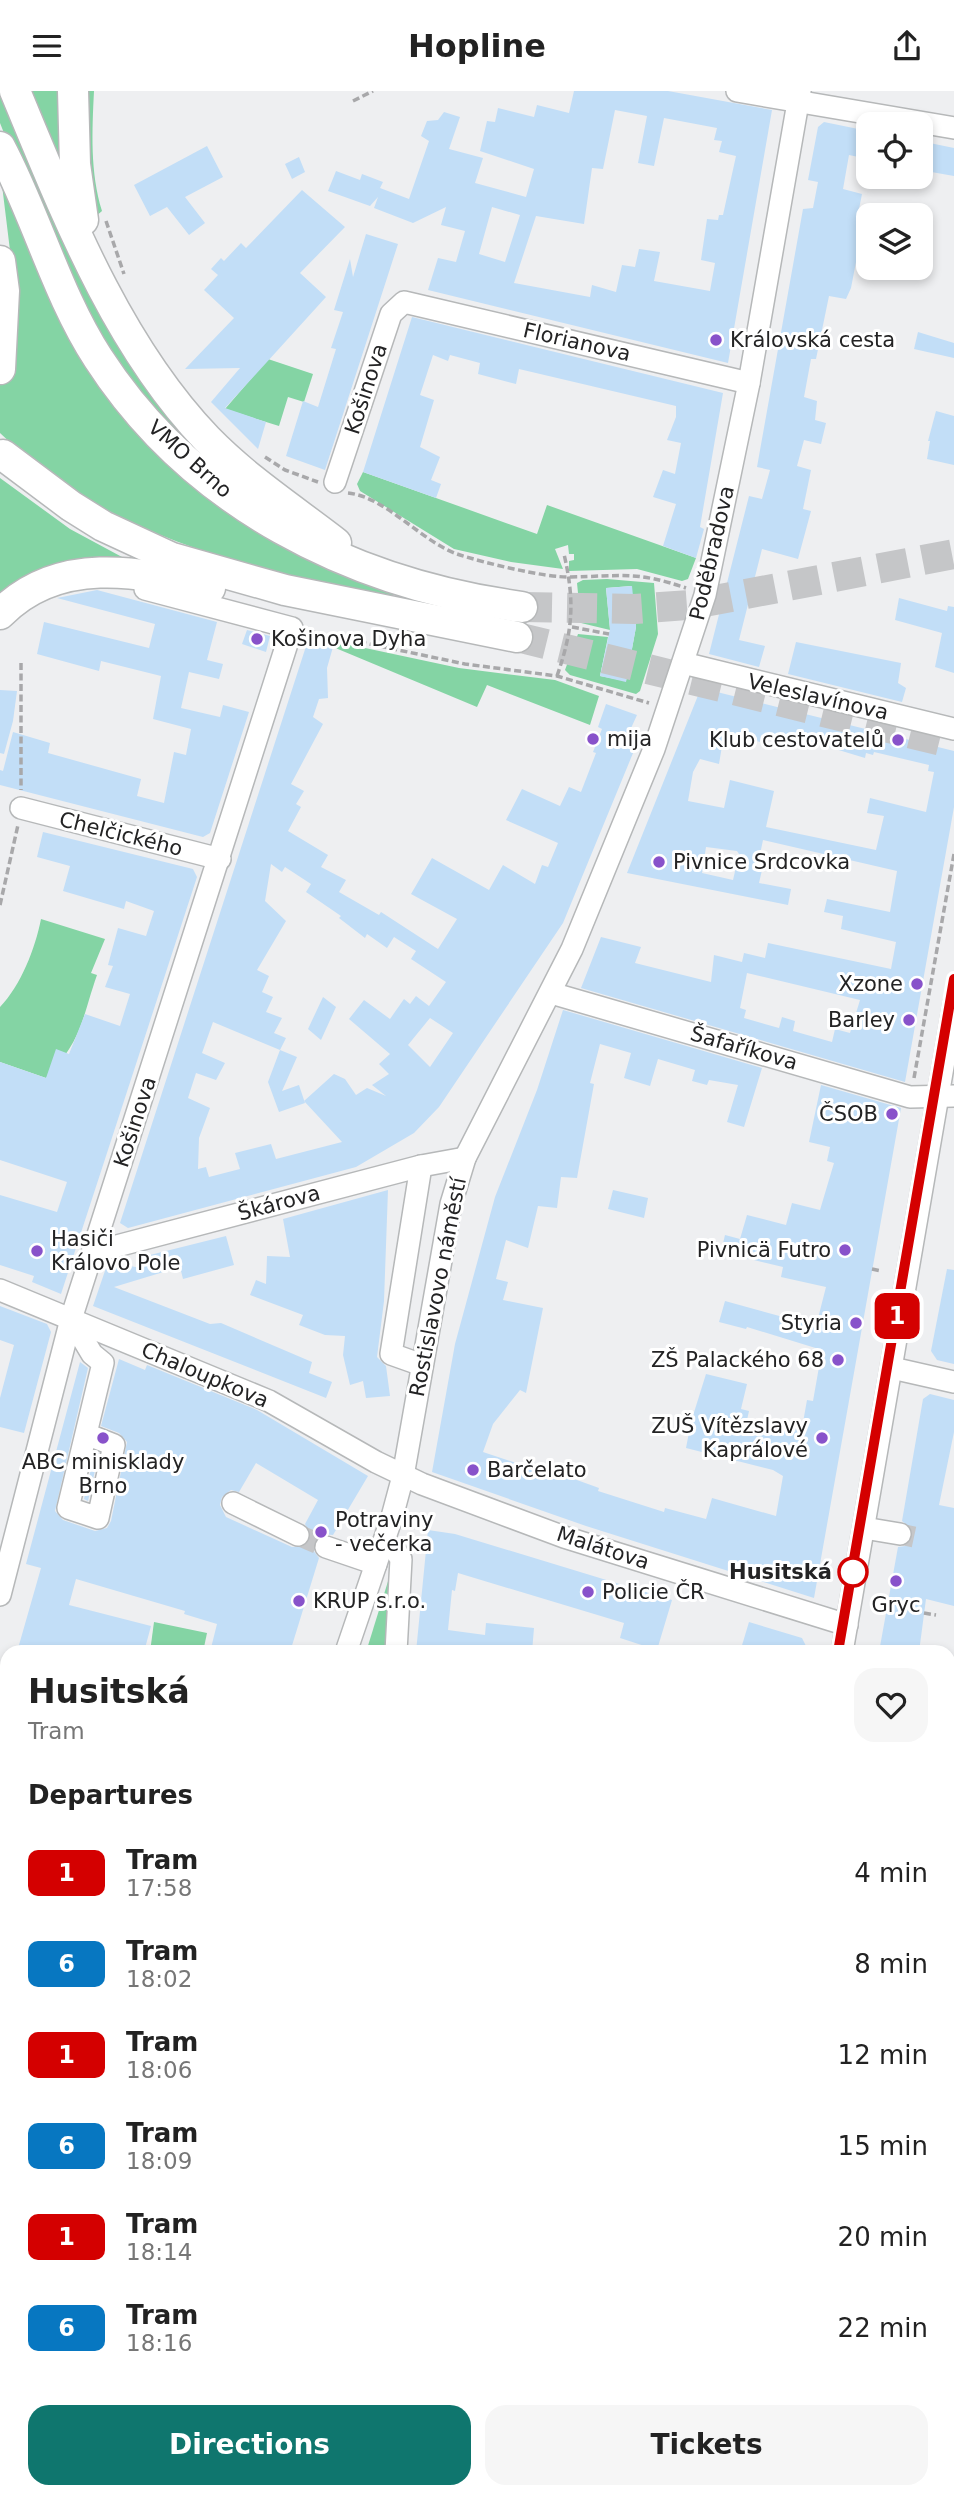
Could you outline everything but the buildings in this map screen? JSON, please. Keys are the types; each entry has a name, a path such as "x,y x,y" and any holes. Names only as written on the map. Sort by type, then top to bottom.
{"highway":[{"path":"15,91 90,258 132,342 182,410 207,439 249,478 378,574"},
{"path":"73,91 78,197 90,258"},
{"name":"VMO Brno","path":"0,147 23,190 79,323 97,357 134,407 178,454 255,514 306,544 378,574 446,595 522,607"},
{"path":"0,261 4,291 0,369"},
{"path":"3,455 71,506 142,545 223,575 517,638"},
{"path":"0,614 36,587 74,574 114,571 247,596 330,600"}],"street":[{"path":"737,91 799,96 954,128"},
{"name":"Poděbradova","path":"551,993 649,761 712,569 749,383 799,96"},
{"name":"Florianova","path":"401,298 749,383"},
{"name":"Košinova","path":"335,482 391,314 401,298"},
{"path":"146,575 145,589 292,628"},
{"name":"Košinova","path":"0,1595 71,1319 292,628"},
{"name":"Veleslavínova","path":"683,663 954,729"},
{"name":"Chelčického","path":"21,808 220,859"},
{"name":"Šafaříkova","path":"551,993 907,1096 946,1096"},
{"name":"Rostislavovo náměstí","path":"348,1645 383,1543 402,1476 451,1204 465,1158 551,993"},
{"path":"843,1645 892,1368 946,1096 954,1003"},
{"name":"Škárova","path":"93,1252 421,1166 465,1158"},
{"path":"421,1166 391,1354 422,1365"},
{"name":"Chaloupkova","path":"0,1290 269,1401 402,1476"},
{"path":"71,1319 92,1354 103,1363 86,1434"},
{"path":"892,1368 954,1382"},
{"name":"Malátova","path":"402,1476 564,1537 847,1625"},
{"path":"233,1503 298,1535"},
{"path":"864,1528 900,1534"},
{"path":"383,1543 395,1550 401,1559 396,1645"},
{"path":"326,1547 376,1563"}],"path":[{"path":"353,101 373,91"},
{"path":"557,676 572,627 570,577 564,554"},
{"path":"572,627 609,634"},
{"path":"292,628 465,664 557,676 652,704"},
{"path":"0,905 11,866 21,808 21,663"},
{"path":"907,1096 913,1080 952,879 954,854"},
{"path":"872,1269 881,1271"},
{"path":"878,1604 887,1606"},
{"path":"924,1613 936,1615"}],"green space":[{"path":"0,91 6,91 182,431 207,463 152,409 106,348 16,163 0,123"},
{"path":"25,91 62,91 66,183"},
{"path":"85,91 94,91 94,166 102,211 95,217 90,195"},
{"path":"2,185 44,282 217,504 293,552 333,572 393,594 393,598 235,561 134,524 87,499 42,469 0,433 0,365 15,373 13,275"},
{"path":"268,359 313,374 304,402 288,397 279,426 225,409"},
{"path":"363,472 537,534 547,505 696,558 688,579 682,581 637,569 569,571 569,561 574,560 574,554 569,554 568,545 555,549 563,569 511,562 454,549 360,491 357,484"},
{"path":"0,478 70,529 122,557 120,560 0,598"},
{"path":"583,580 654,583 658,634 640,691 636,694 570,675 565,670 578,634 608,637 600,676 626,681 636,627 631,586 606,588 610,630 581,623 577,583"},
{"path":"337,642 459,668 555,680 599,696 590,725 487,685 477,707 333,647"},
{"path":"41,919 105,939 91,973 97,975 79,1029 67,1052 46,1078 0,1062 0,1007 26,966"},
{"path":"394,1562 395,1586 386,1645 368,1645"},
{"path":"154,1622 207,1633 204,1645 151,1645"}],"tunnel":[{"path":"522,607 634,609 689,605 954,554"},
{"path":"517,637 954,744"},
{"path":"900,1534 914,1537"},
{"path":"298,1535 326,1547"}],"tram line":[{"path":"839,1645 954,979"},
{"name":"1","path":"839,1645 954,979"}],"place":[{"name":"Královská cesta","path":"716,340"},
{"name":"Košinova Dyha","path":"257,639"},
{"name":"mija","path":"593,739"},
{"name":"Klub cestovatelů","path":"898,740"},
{"name":"Pivnice Srdcovka","path":"659,862"},
{"name":"Xzone","path":"917,984"},
{"name":"Barley","path":"909,1020"},
{"name":"ČSOB","path":"892,1114"},
{"name":"Pivnicä Futro","path":"845,1250"},
{"name":"Hasiči Královo Pole","path":"37,1251"},
{"name":"Styria","path":"856,1323"},
{"name":"ZŠ Palackého 68","path":"838,1360"},
{"name":"ABC minisklady Brno","path":"103,1438"},
{"name":"ZUŠ Vítězslavy Kaprálové","path":"822,1438"},
{"name":"Barčelato","path":"473,1470"},
{"name":"Potraviny - večerka","path":"321,1532"},
{"name":"Husitská","path":"853,1572"},
{"name":"Gryc","path":"896,1581"},
{"name":"Policie ČR","path":"588,1592"},
{"name":"KRUP s.r.o.","path":"299,1601"}]}
